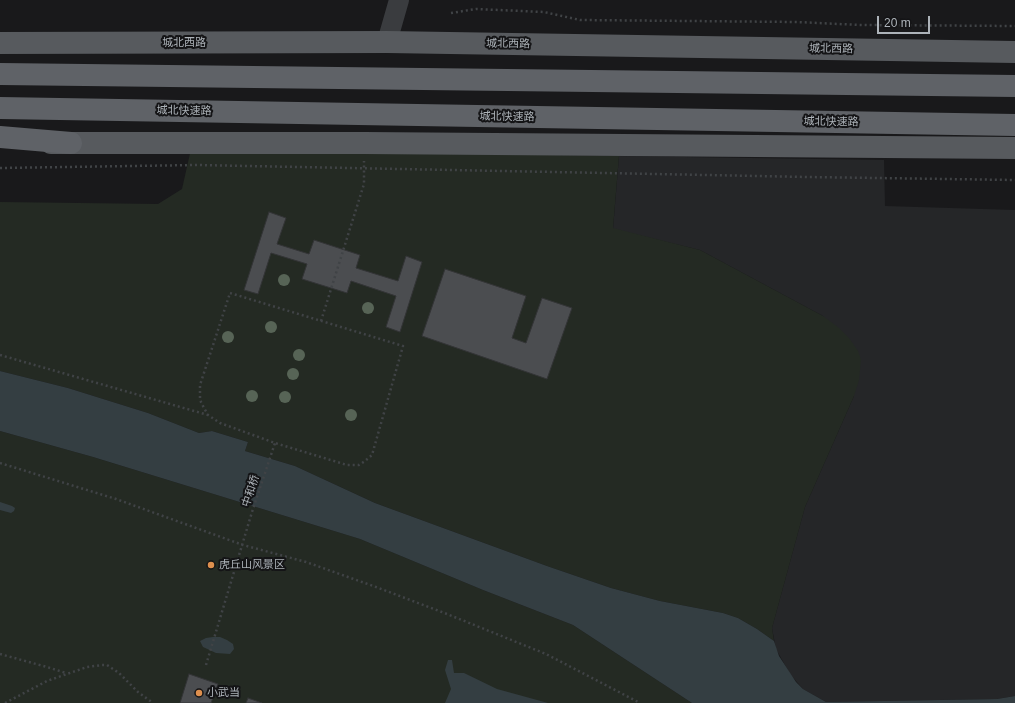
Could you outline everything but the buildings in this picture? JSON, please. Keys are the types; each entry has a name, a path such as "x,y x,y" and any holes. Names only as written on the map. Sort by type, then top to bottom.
{"highway":[{"path":"0,74 1015,86"},
{"name":"城北快速路","path":"0,108 1015,126"},
{"path":"0,137 71,143"}],"main road":[{"name":"城北西路","path":"0,43 387,42 1015,52"},
{"path":"0,143 364,143 1015,148"}],"street":[{"path":"387,42 399,0"}],"path":[{"path":"451,12 476,9 544,12 580,20 1015,26"},
{"path":"321,321 364,184 364,143"},
{"path":"0,168 197,165 1015,180"},
{"path":"0,355 208,415 220,423 275,443 347,466 353,466 359,465 372,455 403,346 230,293 200,385 200,400 208,415"},
{"name":"中和桥","path":"206,665 242,544 275,443"},
{"path":"0,463 116,499 242,544 306,562 447,614 546,654 640,703"},
{"path":"0,654 66,674"},
{"path":"5,703 42,684 66,674 96,665 107,665 119,673 138,692 154,703"}],"shaded area":[{"path":"191,149 619,156 613,228 700,250 823,316 839,328 849,338 858,351 861,360 859,380 854,396 805,507 772,628 774,641 738,618 723,613 660,601 611,588 375,503 295,466 245,451 248,442 212,431 199,433 148,413 68,388 0,371 0,202 158,204 182,189"},
{"path":"619,156 884,160 885,206 1015,210 1015,696 997,699 826,702 803,689 790,674 776,649 772,628 805,507 854,396 823,316 700,250 613,229"},
{"path":"0,371 68,388 148,413 199,433 212,431 248,442 245,451 295,466 375,503 611,588 660,601 723,613 738,618 774,641 779,656 796,682 803,689 826,702 997,699 1015,696 1015,703 692,703 573,625 483,590 360,539 93,457 0,431"},
{"name":"虎丘山风景区","path":"0,431 93,457 360,539 483,590 573,625 692,703 0,703"},
{"path":"0,502 12,506 15,508 14,511 11,513 0,510"},
{"path":"213,637 220,637 227,640 233,644 234,649 230,654 216,653 203,647 200,641"},
{"path":"448,660 452,660 454,673 464,673 497,689 548,703 445,703 451,689 445,670"}],"place":[{"name":"虎丘山风景区","path":"211,565"},
{"name":"小武当","path":"199,693"}]}
